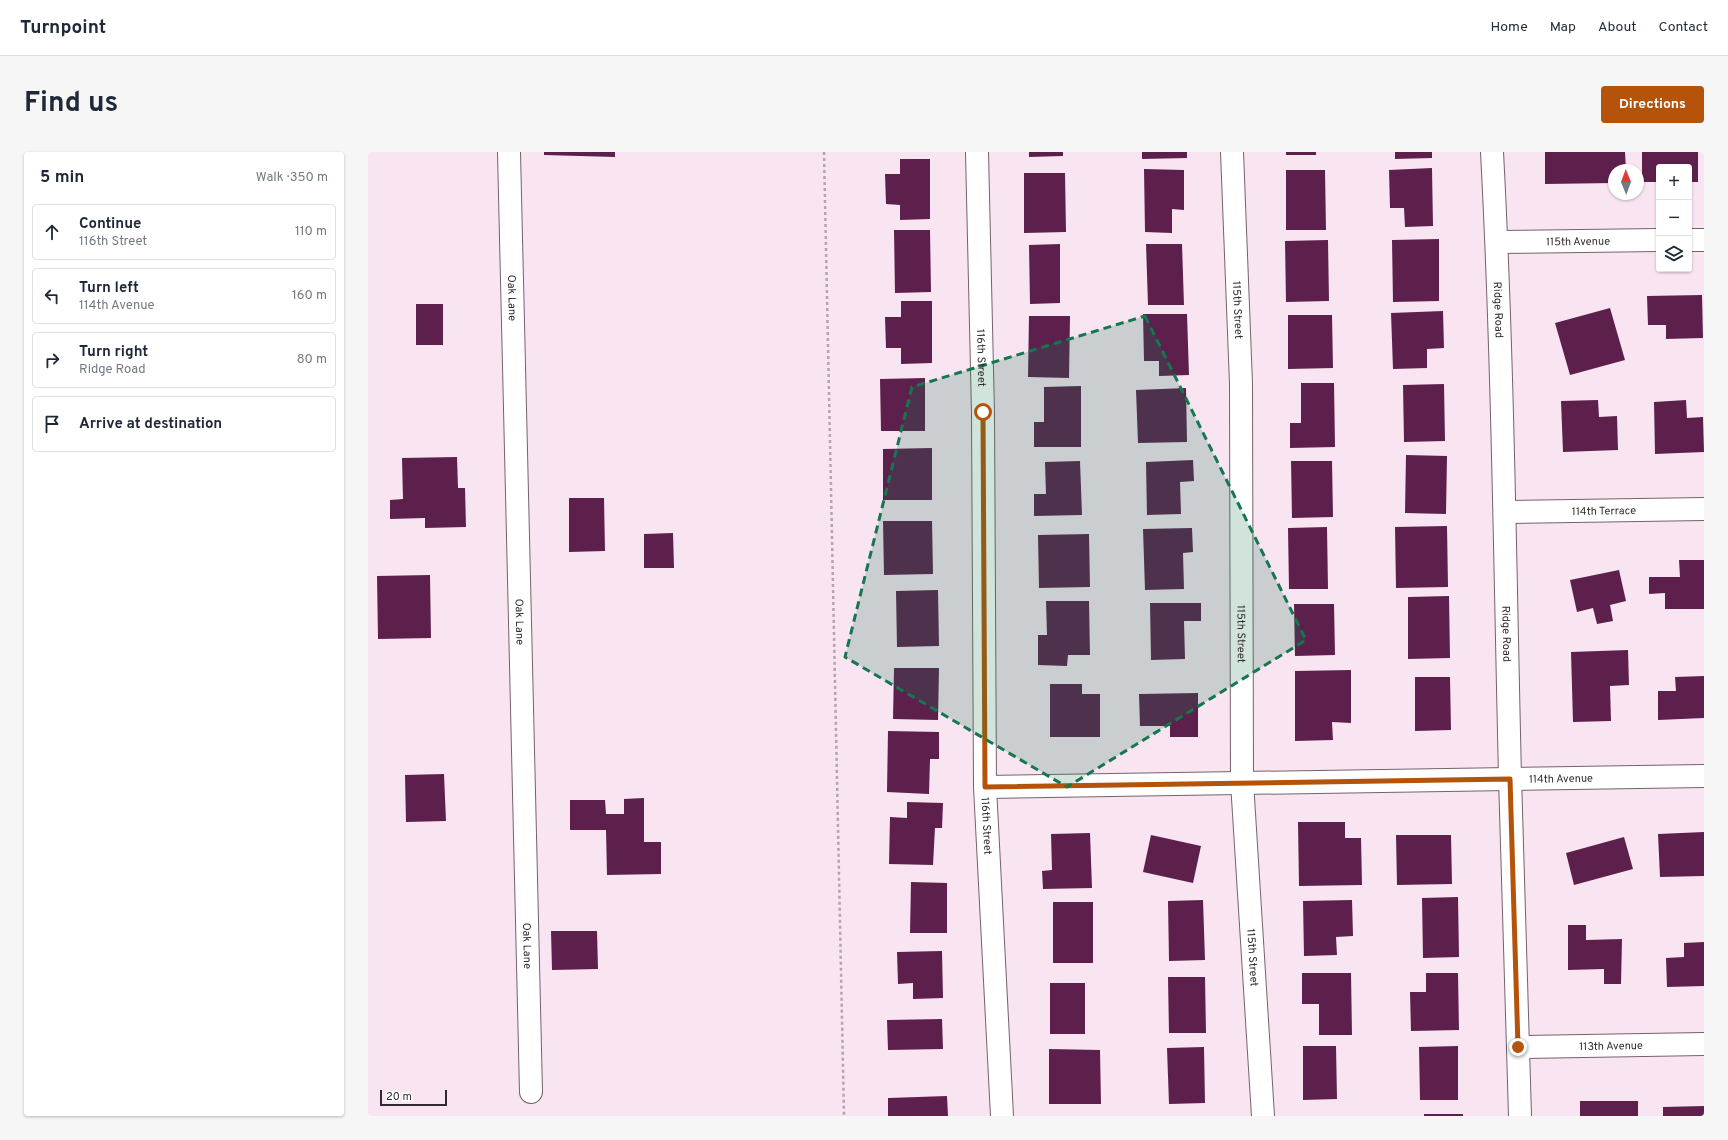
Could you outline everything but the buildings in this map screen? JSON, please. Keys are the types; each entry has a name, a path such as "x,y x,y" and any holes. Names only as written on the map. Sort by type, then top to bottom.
{"street":[{"name":"Oak Lane","path":"509,152 531,1092"},
{"name":"116th Street","path":"977,152 983,412 985,787 1002,1116"},
{"name":"115th Street","path":"1232,152 1241,384 1242,782 1263,1116"},
{"name":"Ridge Road","path":"1492,152 1497,242 1505,512 1510,779 1520,1116"},
{"name":"115th Avenue","path":"1497,242 1656,240"},
{"path":"1692,240 1704,240"},
{"name":"114th Terrace","path":"1505,512 1704,509"},
{"name":"114th Avenue","path":"985,787 1704,776"},
{"name":"113th Avenue","path":"1518,1047 1704,1044"}],"path":[{"path":"824,152 844,1116"}],"highlighted area":[{"path":"1145,316 1306,640 1067,787 845,657 912,387"}],"route":[{"path":"983,412 985,787 1510,779 1518,1047"}]}
